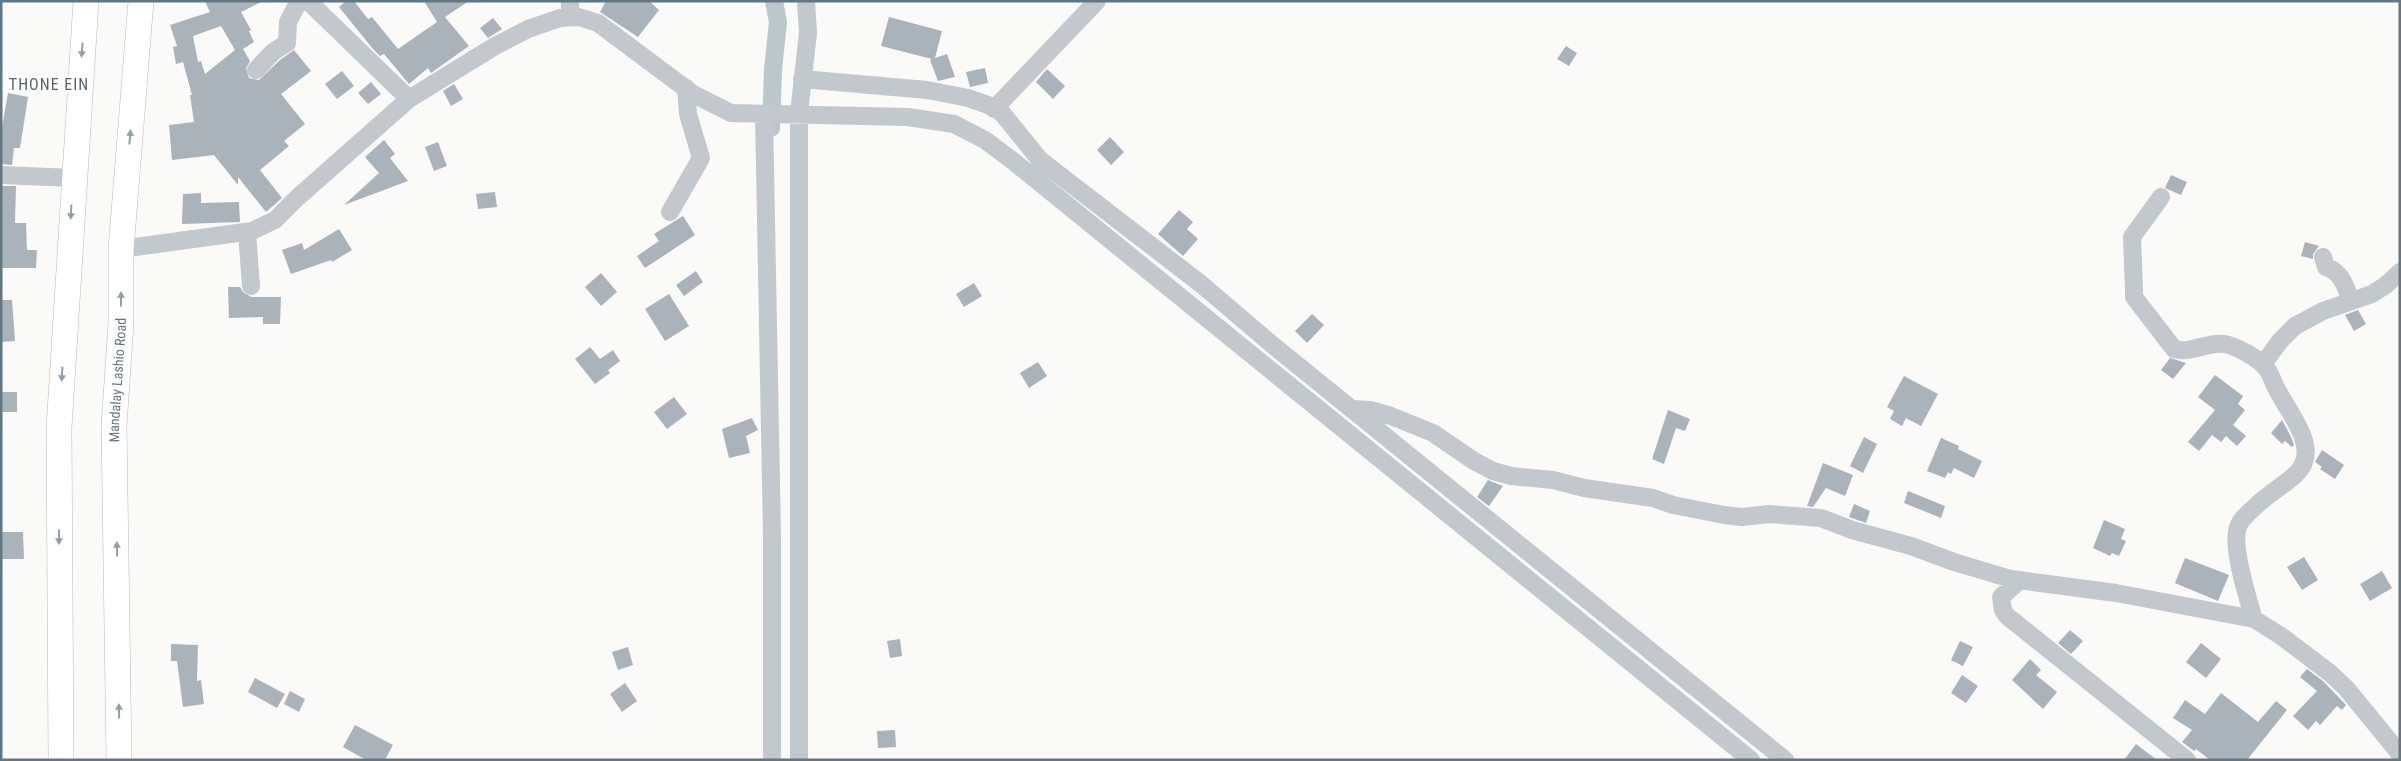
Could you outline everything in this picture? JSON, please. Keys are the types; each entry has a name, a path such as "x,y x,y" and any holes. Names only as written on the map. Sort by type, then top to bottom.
{"highway":[{"path":"61,760 58,428 86,1"},
{"name":"Mandalay Lashio Road","path":"119,760 114,426 121,323 121,249 141,1"}],"street":[{"path":"256,70 273,52 287,43 288,22 298,1"},
{"path":"308,1 409,99"},
{"path":"772,760 772,555 783,113 802,79 808,33 806,1"},
{"path":"994,109 1097,1"},
{"path":"121,249 247,232 275,220 297,198 409,99 430,88 495,46 520,33 560,18 570,9 598,23 686,88 731,113 908,117 954,124 985,140 1751,760"},
{"path":"802,79 927,90 968,98 1002,113 1040,160 1201,284 1275,347 1785,760"},
{"path":"670,212 701,158 688,114 686,88"},
{"path":"783,113 799,760"},
{"path":"1,175 73,178"},
{"path":"2161,197 2132,237 2134,297 2174,349 2193,350 2224,344 2263,364 2300,430 2307,453 2301,469 2245,516 2238,527 2236,543 2240,568 2254,619"},
{"path":"247,232 251,286"},
{"path":"2323,257 2326,267 2332,269 2339,276 2350,301"},
{"path":"2263,364 2280,341 2295,326 2350,301 2372,294 2386,285 2400,272"},
{"path":"1353,409 1370,410 1392,416 1433,432 1474,461 1493,471 1511,476 1553,480 1584,488 1653,498 1674,505 1724,515 1742,517 1769,514 1821,518 1852,530 1911,546 1954,562 2020,580 2116,593 2254,619 2281,636 2330,673 2346,688 2400,754"},
{"path":"2020,580 2001,597 2001,604 2007,616 2187,760"}],"building":[{"path":"205,1 263,1 241,12 251,30 249,31 254,42 243,49 250,61 246,68 249,78 259,80 280,60 294,50 311,71 281,94 305,124 284,141 289,146 260,170 282,198 266,212 238,177 238,185 214,155 172,160 169,125 194,122 190,95 192,95 183,62 176,64 173,47 177,46 170,25 210,12","holes":["221,26 235,50 205,74 201,61 198,62 193,36"]},
{"path":"346,1 354,1 368,19 372,17 398,49 437,22 424,1 469,1 445,17 469,46 431,73 428,68 409,84 384,54 380,56 373,49 339,7"},
{"path":"606,1 649,1 659,10 638,37 600,12"},
{"path":"889,17 942,31 935,58 947,54 955,77 938,81 930,60 932,59 881,46"},
{"path":"493,18 502,29 488,38 480,28"},
{"path":"1566,46 1577,53 1569,66 1557,59"},
{"path":"985,68 988,83 970,87 966,72"},
{"path":"1047,69 1065,86 1053,99 1036,82"},
{"path":"342,71 354,86 337,99 325,84"},
{"path":"371,82 381,94 368,104 358,93"},
{"path":"454,84 463,99 451,106 443,91"},
{"path":"8,93 28,97 20,148 14,148 12,165 1,164 1,133"},
{"path":"1110,137 1124,152 1111,165 1097,150"},
{"path":"384,140 395,154 390,158 408,181 344,205 379,173 365,157"},
{"path":"438,142 447,166 434,171 425,147"},
{"path":"2171,175 2187,182 2181,195 2165,188"},
{"path":"1,186 16,186 15,223 26,223 27,250 37,250 36,268 1,268"},
{"path":"495,192 497,207 478,209 476,194"},
{"path":"201,193 201,203 239,202 240,222 182,224 183,194"},
{"path":"1179,210 1193,222 1187,229 1198,239 1183,256 1158,234"},
{"path":"683,216 695,235 645,268 637,256 659,241 654,234"},
{"path":"339,229 352,250 332,262 331,260 291,274 282,250 302,243 304,250"},
{"path":"2305,242 2319,246 2313,254 2313,259 2301,256"},
{"path":"696,271 703,282 684,296 676,285"},
{"path":"601,273 617,292 601,306 585,287"},
{"path":"974,283 982,296 964,307 956,294"},
{"path":"228,287 240,287 243,292 251,297 281,297 280,324 263,324 263,317 229,318"},
{"path":"669,294 689,326 665,341 645,309"},
{"path":"1,300 12,300 15,341 1,342"},
{"path":"2358,310 2366,324 2354,331 2345,315"},
{"path":"1312,314 1324,325 1307,343 1295,331"},
{"path":"590,347 600,359 613,350 620,361 608,370 610,373 595,384 575,359"},
{"path":"2170,358 2186,363 2173,379 2161,370"},
{"path":"1038,362 1047,376 1029,388 1020,373"},
{"path":"2215,375 2243,396 2238,404 2245,410 2233,425 2246,436 2237,446 2226,436 2221,442 2212,435 2199,451 2188,442 2215,410 2198,397"},
{"path":"1904,376 1938,394 1921,426 1906,418 1902,426 1890,419 1894,411 1887,407"},
{"path":"1,392 17,392 17,412 1,412"},
{"path":"674,397 687,414 667,429 654,412"},
{"path":"1668,410 1690,419 1685,431 1676,428 1664,464 1652,459"},
{"path":"752,418 758,430 746,436 750,453 729,458 722,429"},
{"path":"2282,420 2294,445 2292,447 2285,441 2282,444 2271,433"},
{"path":"1864,437 1877,444 1863,473 1850,466"},
{"path":"1941,438 1959,446 1958,449 1982,461 1974,478 1954,468 1951,474 1948,472 1945,478 1927,471"},
{"path":"2322,450 2344,465 2335,479 2320,469 2322,467 2315,462"},
{"path":"1823,463 1853,475 1845,496 1826,488 1813,507 1807,506"},
{"path":"1488,480 1503,486 1489,506 1477,497"},
{"path":"1908,491 1945,506 1941,518 1904,503"},
{"path":"1854,504 1870,511 1866,523 1849,517"},
{"path":"2104,520 2125,529 2121,539 2126,541 2119,556 2112,553 2110,556 2093,548"},
{"path":"1,532 23,532 24,559 1,559"},
{"path":"2304,557 2318,580 2302,590 2287,567"},
{"path":"2185,558 2229,575 2218,601 2175,583"},
{"path":"2382,571 2392,588 2370,601 2360,584"},
{"path":"2070,630 2083,641 2071,654 2058,643"},
{"path":"900,639 902,656 890,658 887,641"},
{"path":"1960,641 1973,647 1963,666 1951,660"},
{"path":"2201,643 2221,659 2206,678 2186,662"},
{"path":"171,644 198,645 197,681 201,680 204,704 183,707 177,661 171,661"},
{"path":"628,647 633,665 618,670 612,652"},
{"path":"2030,659 2041,670 2036,675 2057,692 2043,709 2012,680"},
{"path":"2307,669 2323,681 2346,705 2342,710 2337,706 2320,725 2316,721 2308,730 2293,716 2317,691 2300,677"},
{"path":"1962,675 1978,686 1966,703 1951,693"},
{"path":"255,678 285,694 277,708 248,692"},
{"path":"625,683 637,701 622,712 610,694"},
{"path":"290,691 305,699 299,712 284,704"},
{"path":"2221,693 2258,722 2276,701 2287,710 2247,760 2210,760 2196,749 2194,751 2182,742 2192,730 2173,718 2185,700 2205,714"},
{"path":"355,725 393,745 385,760 366,760 343,747"},
{"path":"895,730 896,747 878,748 877,731"},
{"path":"2136,744 2157,760 2124,760"}],"waterway":[{"path":"771,128 773,70 778,22 774,1"}],"district":[{"name":"THONE EIN","path":"49,84"}]}
